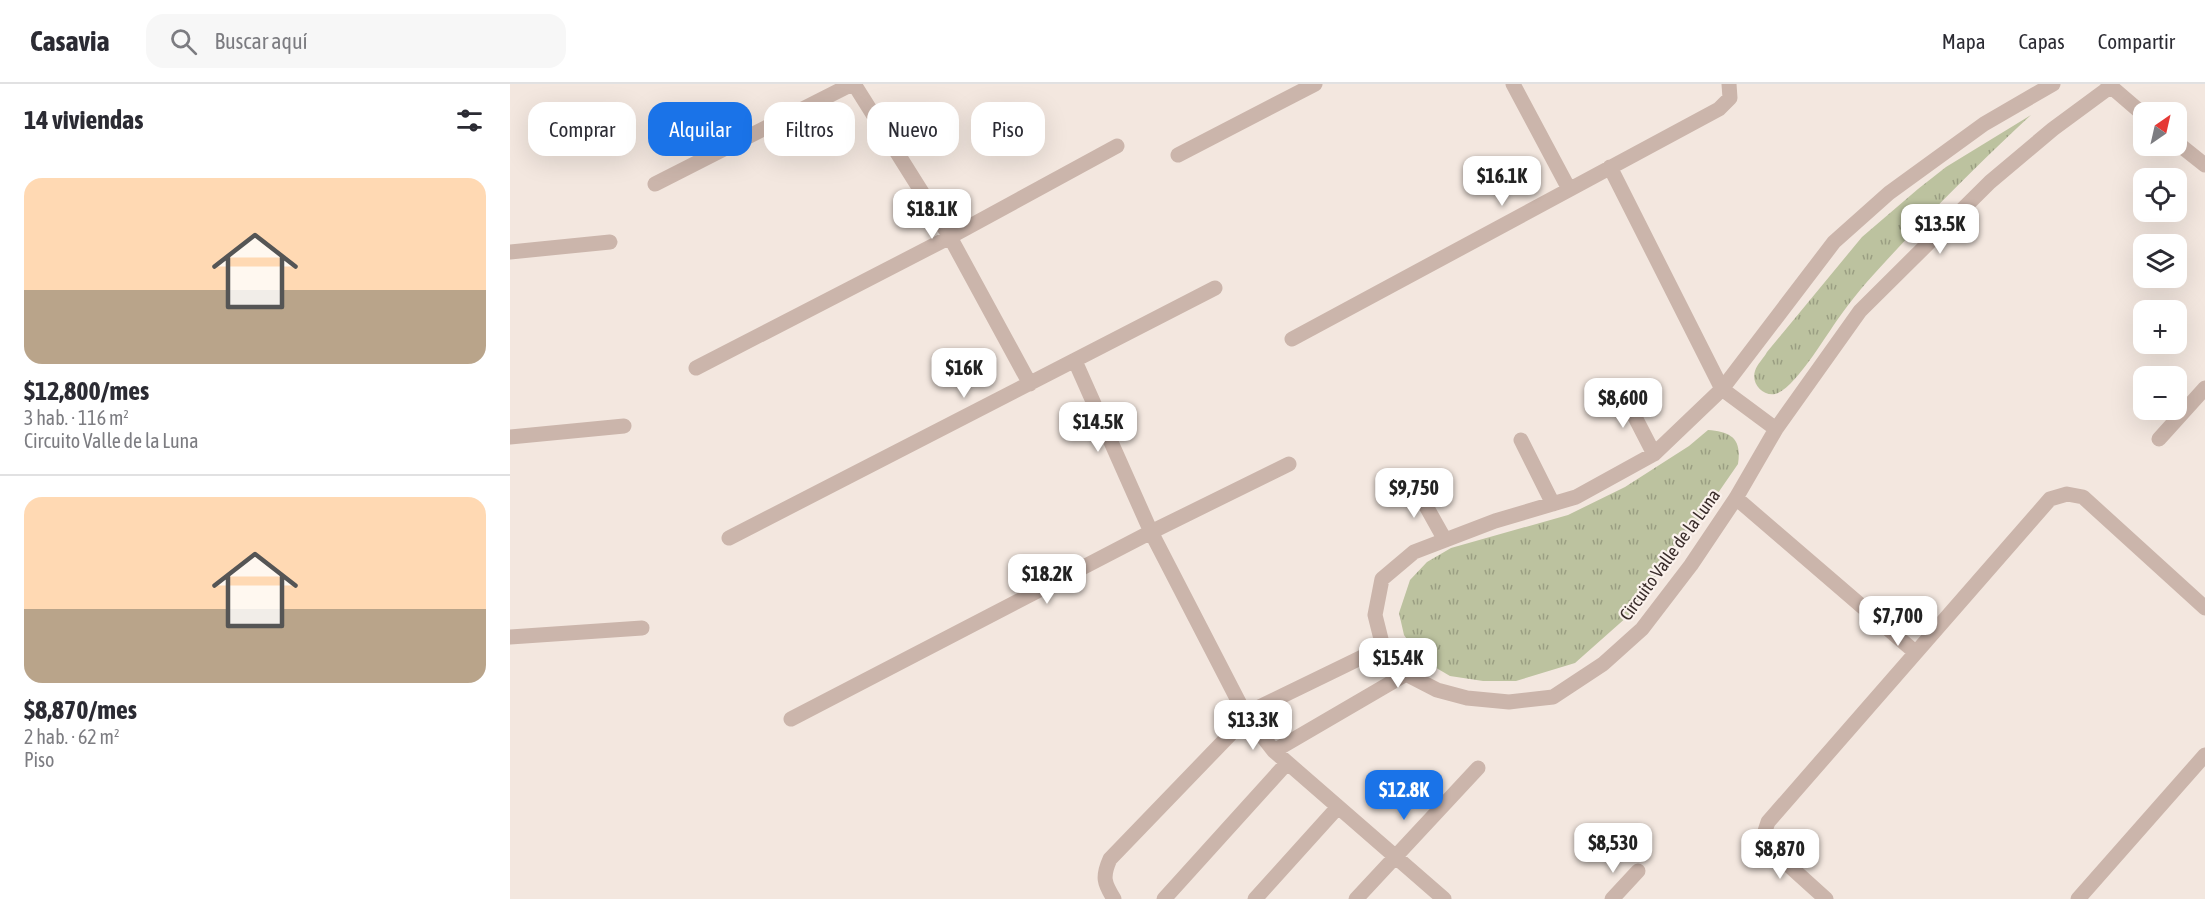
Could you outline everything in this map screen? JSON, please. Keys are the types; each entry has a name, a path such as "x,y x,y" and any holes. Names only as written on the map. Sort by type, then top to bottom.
{"street":[{"path":"655,184 853,84 950,237 1030,384"},
{"path":"1178,155 1315,84"},
{"path":"1514,84 1569,189"},
{"path":"1292,339 1719,109 1730,98 1729,84"},
{"name":"Circuito Valle de la Luna","path":"2053,84 1975,131 1889,194 1834,242 1722,389 1654,454 1576,497 1495,520 1414,552 1382,579 1375,615 1383,647 1406,674 1437,690 1467,698 1509,702 1553,697 1603,664 1642,629 1691,564 1736,498 1776,429 1860,311 1990,182 2052,129 2110,85"},
{"path":"2110,85 2133,105"},
{"path":"696,368 950,237 1116,146"},
{"path":"2187,151 2205,165"},
{"path":"1610,167 1722,389 1776,429"},
{"path":"510,252 610,242"},
{"path":"729,538 1215,288"},
{"path":"1075,361 1151,532 1246,716 1274,751 1444,899"},
{"path":"2158,439 2205,388"},
{"path":"1622,390 1654,454"},
{"path":"510,437 624,426"},
{"path":"1521,441 1553,504"},
{"path":"791,719 1151,532 1289,464"},
{"path":"1412,481 1445,540"},
{"path":"1826,899 1774,852 1763,837 1768,822 2050,499 2067,494 2083,497 2205,608"},
{"path":"1736,498 1915,652"},
{"path":"510,637 642,628"},
{"path":"1114,899 1107,888 1104,874 1110,860 1246,716 1383,647"},
{"path":"1274,751 1406,674"},
{"path":"2078,899 2205,755"},
{"path":"1164,899 1287,763"},
{"path":"1356,899 1478,768"},
{"path":"1255,899 1338,807"},
{"path":"1612,899 1638,871"}],"green space":[{"path":"2031,115 1985,158 1876,271 1851,301 1792,382 1775,394 1762,391 1756,384 1754,376 1759,363 1862,237 1946,167"},
{"path":"1708,430 1723,432 1733,438 1738,448 1738,464 1628,616 1575,663 1516,681 1483,681 1450,676 1421,659 1404,635 1399,613 1410,580 1427,562 1451,548 1568,515 1625,487 1689,446"}]}
